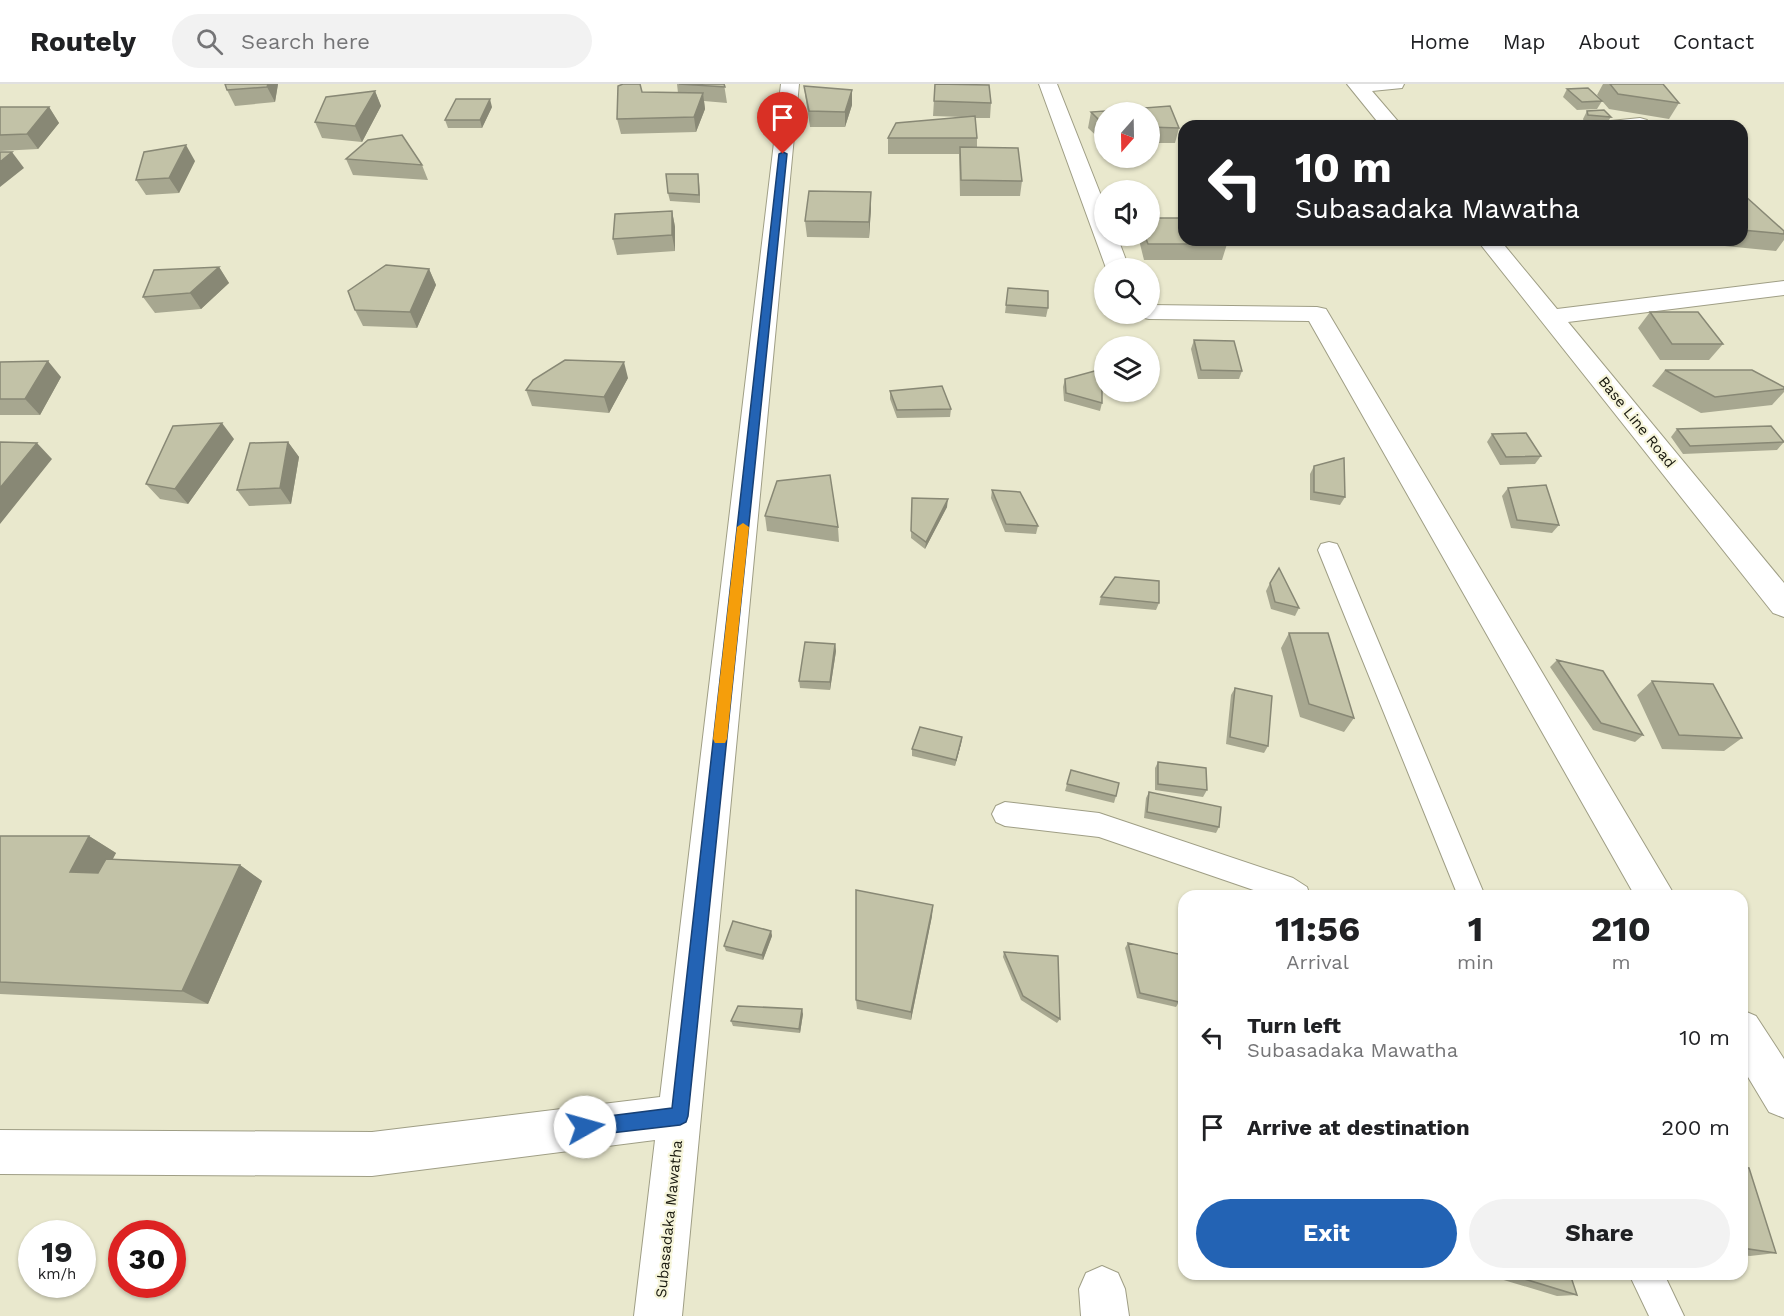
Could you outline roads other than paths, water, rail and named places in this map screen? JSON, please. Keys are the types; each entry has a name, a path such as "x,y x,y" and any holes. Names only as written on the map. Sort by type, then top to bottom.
{"street":[{"name":"Subasadaka Mawatha","path":"658,1316 790,84"},
{"path":"1048,84 1094,205"},
{"path":"1357,85 1395,84"},
{"path":"1357,85 1387,120"},
{"name":"Base Line Road","path":"1493,246 1784,605"},
{"path":"1552,317 1784,288"},
{"path":"1160,312 1317,314 1652,890"},
{"path":"1748,1040 1784,1097"},
{"path":"0,1152 372,1154 680,1116"}],"lane":[{"path":"1329,550 1470,890"},
{"path":"1005,814 1099,825 1288,890"},
{"path":"1649,1280 1667,1316"}]}
